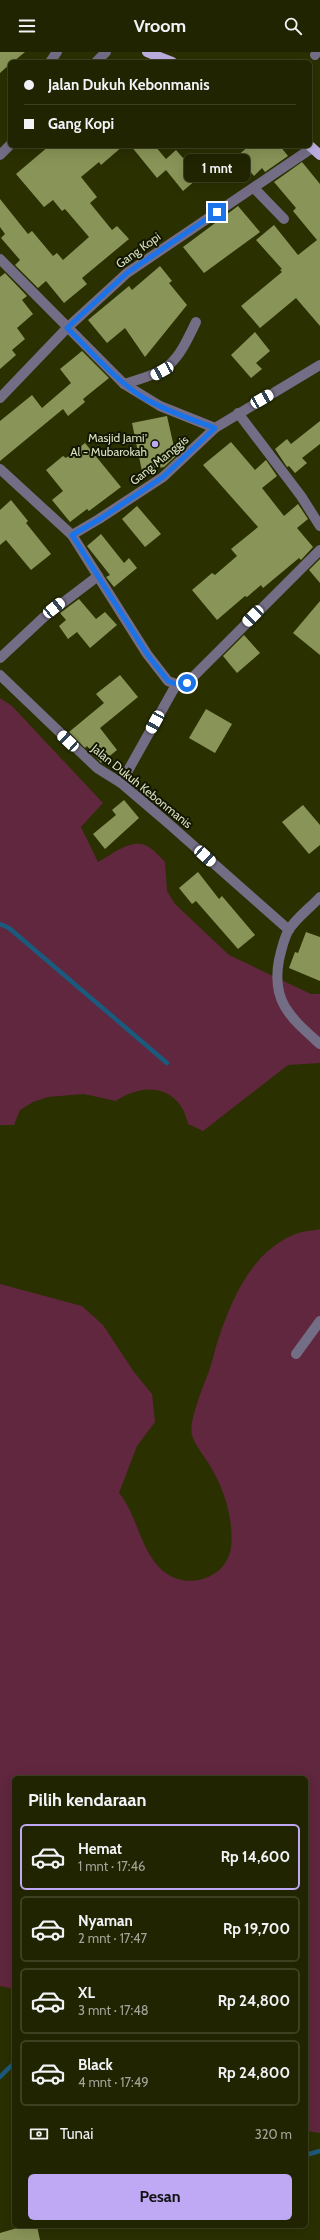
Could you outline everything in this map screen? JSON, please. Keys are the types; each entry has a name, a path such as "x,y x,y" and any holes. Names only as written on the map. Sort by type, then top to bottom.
{"main road":[{"path":"147,52 167,60"}],"street":[{"path":"98,60 106,52"},
{"path":"0,155 8,147"},
{"name":"Gang Kopi","path":"0,398 67,328 127,273 193,227 314,149"},
{"path":"254,188 284,219"},
{"path":"0,259 124,384 160,406 215,428"},
{"path":"124,384 154,375 169,367 182,351 196,322"},
{"name":"Gang Manggis","path":"72,535 100,519 163,477 215,428 320,365"},
{"path":"238,413 301,496 320,526"},
{"path":"0,469 72,535 147,654 168,681 176,685 181,686 187,683 320,550"},
{"path":"0,658 44,617 98,576"},
{"name":"Jalan Dukuh Kebonmanis","path":"0,675 97,768 121,783 288,930"},
{"path":"121,783 176,685"},
{"path":"320,897 288,930 280,952 276,974 278,997 292,1019 320,1044"},
{"path":"296,1354 320,1321"}],"shaded area":[{"path":"0,698 12,706 103,803 81,827 98,862 129,845 143,844 149,847 165,862 167,891 175,904 229,955 311,994 320,994 320,1063 288,1065 203,1131 188,1124 184,1111 169,1095 160,1091 149,1089 127,1095 116,1101 84,1094 48,1097 33,1102 20,1110 14,1125 0,1125"},
{"path":"320,1229 320,2133 308,2131 308,1776 12,1776 12,1989 0,1986 0,1284 82,1306 103,1325 134,1372 152,1394 155,1422 137,1446 119,1493 131,1512 144,1544 155,1563 163,1571 173,1577 194,1581 204,1579 214,1574 222,1567 228,1559 232,1537 227,1504 223,1493 214,1473 195,1443 192,1435 192,1421 197,1403 231,1306 246,1277 255,1264 266,1253 293,1235"}],"building":[{"path":"0,52 25,52 15,60 8,60 8,66 0,73"},
{"path":"47,148 121,148 101,165 99,162 81,177 97,197 90,203 112,230 117,226 129,239 82,278 87,284 64,303 46,281 38,288 15,265 20,260 1,238 5,234 0,227 0,199 28,234 32,231 53,256 57,253 63,260 89,237 65,209 62,211 53,200 44,207 16,174"},
{"path":"133,148 157,148 166,159 176,150 183,158 187,155 203,174 183,191 166,170 157,178"},
{"path":"247,148 282,148 288,156 265,172 262,168 254,176 237,156"},
{"path":"302,162 320,184 320,326 296,298 260,328 241,306 282,272 280,270 282,269 256,240 274,225 298,255 317,240 293,211 296,208 274,182"},
{"path":"238,206 260,232 204,273 183,247"},
{"path":"160,266 172,281 169,283 187,305 145,357 125,328 107,343 88,320 129,286 132,290"},
{"path":"5,273 27,296 22,300 33,314 17,328 25,339 12,350 16,355 0,369 0,277"},
{"path":"255,332 270,351 256,363 262,369 251,378 231,355"},
{"path":"82,351 109,378 83,399 85,402 68,416 63,409 0,461 0,421 32,395 42,408 71,383 60,369"},
{"name":"Masjid Jami' Al - Mubarokah","path":"167,416 176,456 164,467 142,471 132,423"},
{"path":"320,421 320,444 302,458 307,463 295,473 289,466 287,467 275,449 287,439 291,444"},
{"path":"231,442 255,470 266,460 277,476 262,488 284,516 298,504 308,519 297,528 313,547 301,560 299,558 263,588 261,585 247,597 245,596 217,620 192,590 212,573 215,575 237,556 231,549 258,527 203,465"},
{"path":"85,443 121,487 89,511 87,509 70,522 52,500 63,491 46,470 63,456 66,458"},
{"path":"11,500 28,521 26,523 51,554 31,570 6,540 0,545 0,510"},
{"path":"137,506 161,534 145,547 122,519"},
{"path":"101,534 124,563 129,558 137,568 114,587 106,577 110,575 87,546"},
{"path":"320,559 320,583 309,570"},
{"path":"79,599 96,619 105,612 117,625 90,648 77,632 68,639 59,626 66,620 60,613"},
{"path":"320,601 320,655 293,633"},
{"path":"244,635 260,653 237,673 223,656"},
{"path":"120,675 138,697 100,728 117,750 101,763 87,746 85,748 69,732 104,703 96,694"},
{"path":"206,709 232,724 215,753 189,738"},
{"path":"124,800 139,818 105,849 93,834 116,815 112,810"},
{"path":"303,805 320,825 320,845 309,854 282,822"},
{"path":"198,872 219,899 222,896 255,935 238,949 196,901 192,904 179,888"},
{"path":"306,932 320,937 320,981 289,968 295,952 298,953"},
{"path":"17,2228 37,2228 40,2240 0,2240 0,2233"}],"waterway":[{"path":"0,924 9,928 167,1063"},
{"path":"0,2077 12,2065"},
{"path":"308,2154 320,2151"}],"place":[{"name":"Masjid Jami' Al - Mubarokah","path":"155,444"}],"route":[{"path":"187,683 181,686 168,681 147,654 72,535 143,492 181,462 215,428 160,406 143,397 124,384 67,328 127,273 217,212"}]}
